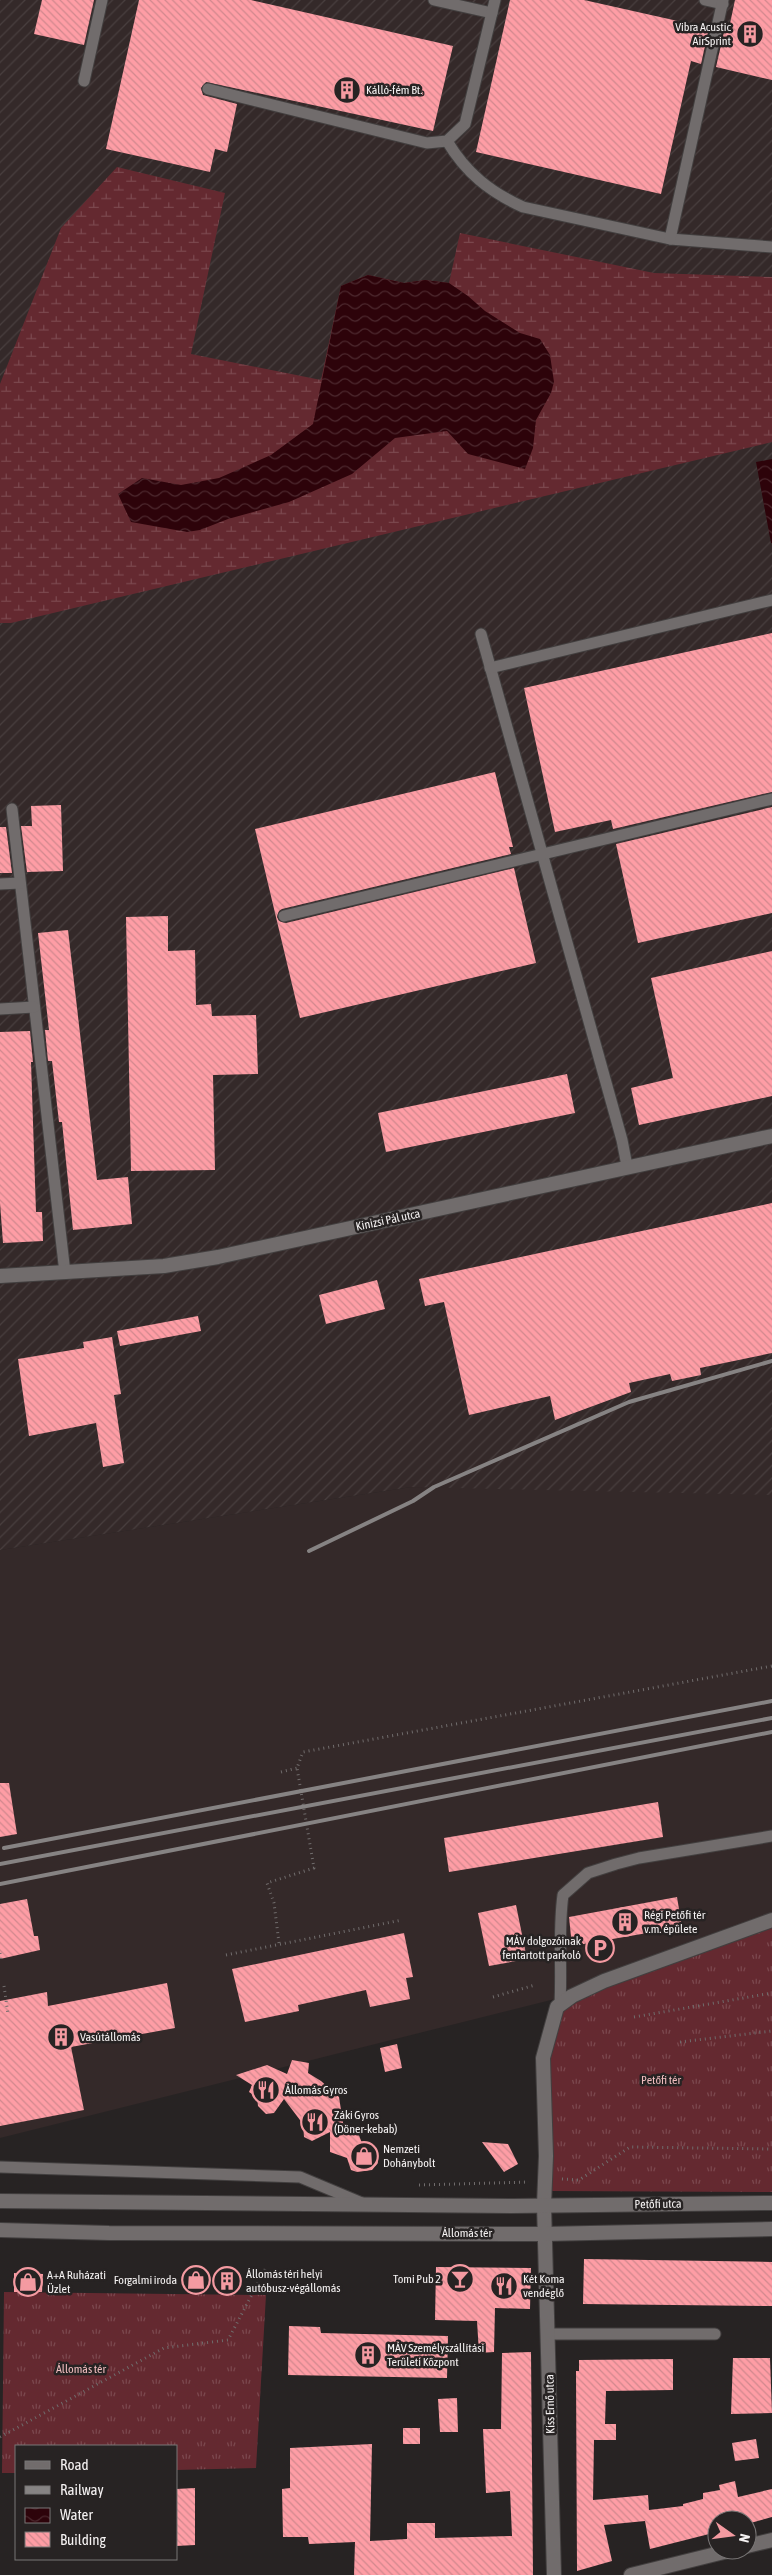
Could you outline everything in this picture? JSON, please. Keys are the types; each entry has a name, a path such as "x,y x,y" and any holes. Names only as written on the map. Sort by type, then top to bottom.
{"street":[{"name":"Kinizsi Pál utca","path":"0,1276 164,1266 218,1257 627,1166 772,1136"},
{"path":"0,2201 544,2205 546,2179 543,2058 554,2010 560,2004 604,1981 772,1920"},
{"name":"Petőfi utca","path":"544,2205 772,2203"},
{"name":"Kiss Ernő utca","path":"544,2205 554,2575"},
{"name":"Petőfi utca","path":"544,2234 772,2229"},
{"name":"Állomás tér","path":"0,2230 109,2233 544,2234"},
{"path":"757,2544 772,2540"},
{"path":"631,2575 707,2556"}],"lane":[{"path":"84,81 102,0"},
{"path":"434,0 492,13"},
{"path":"208,89 428,143 448,141 465,124 494,0"},
{"path":"670,239 723,2 705,0"},
{"path":"448,141 458,159 474,177 500,197 523,207 670,239 772,247"},
{"path":"490,668 772,600"},
{"path":"480,634 622,1140 627,1166"},
{"path":"284,916 772,799"},
{"path":"12,809 65,1272"},
{"path":"0,884 20,883"},
{"path":"0,1009 34,1007"},
{"path":"560,2004 562,1960 559,1923 563,1895 588,1873 639,1858 772,1836"},
{"path":"0,2167 300,2177 327,2186 364,2204"},
{"path":"548,2334 715,2334"}],"path":[{"path":"279,1943 274,1903 267,1882 314,1868 297,1768 303,1752 772,1666"},
{"path":"281,1772 297,1768"},
{"path":"226,1955 402,1920"},
{"path":"0,1953 1,1960"},
{"path":"493,1997 535,1985"},
{"path":"4,1986 8,2014"},
{"path":"634,2017 772,1993"},
{"path":"0,1998 5,1997"},
{"path":"680,2042 772,2031"},
{"path":"419,2185 523,2184 546,2179 578,2180 630,2147 772,2149"},
{"path":"0,2437 164,2348 228,2340 267,2266"}],"shaded area":[{"path":"0,0 772,0 772,1495 411,1487 0,1550"},
{"path":"411,1487 772,1491 772,1917 563,1997 0,2138 0,1550"}],"green space":[{"path":"117,167 225,193 191,354 321,380 341,286 368,275 404,283 425,280 449,283 460,233 654,273 772,277 772,442 11,623 0,623 0,384 61,228"},
{"name":"Petőfi tér","path":"772,1925 772,2192 550,2191 544,2076 554,2018 573,1998"},
{"name":"Állomás tér","path":"4,2292 266,2295 256,2468 178,2470 178,2445 15,2445 15,2473 2,2473"}],"water":[{"path":"368,275 404,283 425,280 449,283 485,311 520,333 540,339 550,355 554,382 551,393 536,420 533,448 525,469 468,454 447,431 395,438 352,474 289,502 228,519 200,530 187,532 131,522 118,494 142,478 181,485 219,478 271,455 313,424 341,286"},
{"path":"772,459 772,543 771,543 756,462"}],"building":[{"path":"42,0 94,0 84,45 34,34"},
{"name":"Kálló-fém Bt.","path":"139,0 251,0 453,46 433,131 206,82 201,88 203,95 237,104 227,152 215,149 210,172 106,149"},
{"path":"510,0 584,0 709,28 701,64 691,61 661,194 476,152"},
{"name":"Vibra Acustic AirSprint","path":"735,0 772,0 772,80 716,67 724,32 728,33"},
{"path":"772,633 772,792 613,829 611,820 555,832 524,688"},
{"path":"495,772 513,847 509,847 511,854 282,909 277,917 279,921 286,923 514,868 536,963 300,1018 255,829"},
{"path":"61,805 63,871 27,872 21,826 32,826 31,806"},
{"path":"772,807 772,913 638,943 616,844"},
{"path":"0,827 6,827 12,873 0,873"},
{"path":"168,916 168,951 195,950 196,1005 211,1004 212,1016 256,1015 258,1074 213,1075 215,1170 131,1171 126,917"},
{"path":"68,930 97,1180 128,1177 132,1224 73,1230 62,1122 59,1122 52,1061 48,1061 45,1030 49,1030 38,933"},
{"path":"772,951 772,1096 639,1125 631,1088 673,1078 651,978"},
{"path":"30,1031 33,1062 31,1062 36,1212 42,1212 43,1241 3,1243 0,1203 0,1032"},
{"path":"567,1074 575,1113 386,1152 378,1113"},
{"path":"772,1203 772,1353 700,1368 701,1375 672,1381 670,1374 629,1383 631,1392 555,1420 550,1396 469,1415 444,1302 425,1306 419,1279"},
{"path":"377,1280 385,1309 326,1324 319,1295"},
{"path":"198,1316 201,1331 120,1346 117,1331"},
{"path":"112,1337 121,1394 114,1395 124,1463 103,1467 96,1423 29,1436 18,1359 84,1348 83,1342"},
{"path":"0,1783 9,1783 17,1834 0,1837"},
{"path":"658,1802 663,1837 449,1872 444,1838"},
{"name":"Régi Petőfi tér v.m. épülete","path":"677,1897 682,1927 572,1946 569,1917"},
{"path":"27,1899 34,1936 38,1936 40,1950 0,1959 0,1904"},
{"path":"516,1905 527,1959 489,1966 478,1913"},
{"path":"404,1933 413,1977 406,1978 410,1999 370,2007 366,1990 298,2005 299,2011 245,2022 232,1969"},
{"name":"Vasútállomás","path":"167,1983 175,2028 71,2047 84,2110 0,2126 0,2001 47,1992 48,2006"},
{"path":"397,2044 402,2068 385,2072 380,2048"},
{"path":"292,2060 309,2063 308,2073 321,2081 339,2097 343,2123 357,2130 363,2146 376,2155 378,2163 372,2170 357,2172 351,2170 347,2158 330,2152 330,2132 312,2141 304,2137 303,2124 284,2099 274,2113 266,2114 258,2106 257,2097 249,2092 252,2085 236,2075 267,2065 287,2074"},
{"path":"482,2142 508,2144 518,2164 504,2172"},
{"path":"584,2259 772,2262 772,2306 583,2304"},
{"path":"436,2267 531,2268 530,2309 495,2308 494,2352 479,2353 477,2321 435,2320"},
{"path":"14,2273 43,2274 42,2292 14,2292"},
{"name":"MÁV Személyszállítási Területi Központ","path":"289,2326 320,2327 321,2333 448,2336 447,2378 288,2375"},
{"path":"531,2352 533,2575 354,2575 355,2542 309,2544 308,2537 283,2537 282,2489 290,2488 290,2448 372,2444 370,2541 407,2539 407,2523 435,2523 435,2538 512,2536 510,2491 486,2493 483,2429 501,2429 502,2353"},
{"path":"733,2358 770,2358 772,2413 731,2414"},
{"path":"673,2359 673,2390 606,2391 605,2424 616,2424 616,2440 594,2440 593,2500 648,2495 649,2510 683,2506 683,2504 703,2499 703,2493 720,2490 719,2485 735,2481 738,2497 772,2489 772,2517 757,2521 757,2510 707,2510 707,2535 650,2549 645,2521 604,2525 612,2561 577,2571 576,2371 579,2371 579,2360"},
{"path":"457,2398 458,2432 440,2432 438,2399"},
{"path":"403,2428 420,2428 420,2444 403,2444"},
{"path":"756,2439 759,2458 735,2461 732,2443"},
{"path":"195,2488 195,2545 178,2546 178,2489"}],"railway":[{"path":"309,1551 413,1501 434,1487 629,1402 772,1361"},
{"path":"4,1848 772,1701"},
{"path":"0,1864 772,1718"},
{"path":"0,1884 772,1732"}],"place":[{"name":"Vibra Acustic AirSprint","path":"750,34"},
{"name":"Kálló-fém Bt.","path":"347,90"},
{"name":"Régi Petőfi tér v.m. épülete","path":"625,1922"},
{"name":"MÁV dolgozóinak fentartott parkoló","path":"600,1948"},
{"name":"Vasútállomás","path":"61,2037"},
{"name":"Állomás Gyros","path":"266,2090"},
{"name":"Záki Gyros (Döner-kebab)","path":"315,2122"},
{"name":"Nemzeti Dohánybolt","path":"364,2156"},
{"name":"Tomi Pub 2","path":"460,2279"},
{"name":"Forgalmi iroda","path":"196,2280"},
{"name":"Állomás téri helyi autóbusz-végállomás","path":"227,2281"},
{"name":"A+A Ruházati Üzlet","path":"28,2282"},
{"name":"Két Koma vendéglő","path":"504,2286"},
{"name":"MÁV Személyszállítási Területi Központ","path":"368,2355"}]}
